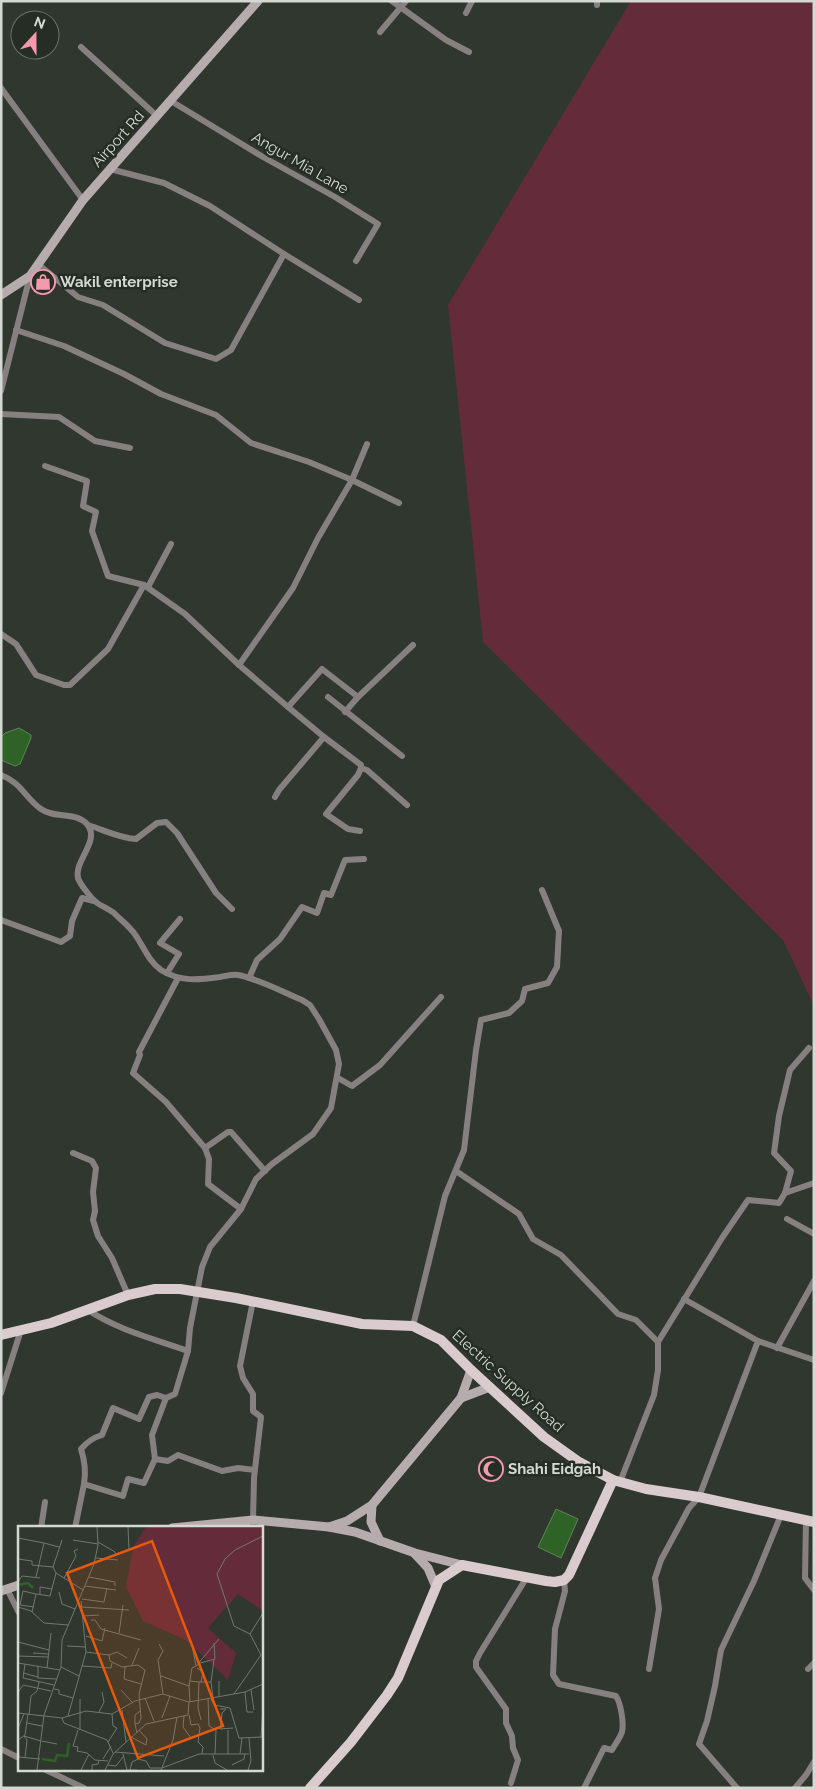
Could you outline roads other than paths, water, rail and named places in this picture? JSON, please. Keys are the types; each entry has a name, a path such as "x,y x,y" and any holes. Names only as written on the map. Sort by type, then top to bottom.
{"main road":[{"name":"Airport Rd","path":"1,295 30,276 83,200 258,1"},
{"name":"Electric Supply Road","path":"1,1334 51,1323 128,1295 155,1289 180,1289 253,1301 362,1324 412,1326 441,1340 544,1436 579,1462 616,1481 646,1489 699,1497 810,1521"},
{"path":"329,1527 347,1521 372,1505 461,1398 471,1370"},
{"path":"461,1398 490,1387"},
{"path":"192,1526 253,1520 329,1527 355,1532 415,1553 462,1565 555,1582 564,1580 569,1574 616,1481"},
{"path":"372,1505 371,1522 380,1541"},
{"path":"415,1553 428,1568 436,1588"},
{"path":"310,1788 351,1742 387,1696 405,1661 436,1588 443,1576 462,1565"},
{"path":"4,1590 18,1585"}],"street":[{"path":"392,1 404,4 446,40 469,52"},
{"path":"466,13 472,1"},
{"path":"380,32 404,4"},
{"path":"81,47 158,116"},
{"path":"1,88 83,200"},
{"name":"Angur Mia Lane","path":"171,101 264,157 338,198 378,224 356,261"},
{"path":"110,168 164,183 206,203 359,300"},
{"path":"38,264 78,297 103,305 165,343 216,359 231,350 284,254"},
{"path":"1,391 30,276"},
{"path":"16,330 64,346 124,374 161,394 216,415 251,443 309,462 352,480 399,504"},
{"path":"1,414 59,417 95,441 130,448"},
{"path":"239,665 293,588 318,538 352,480 367,444"},
{"path":"45,466 86,481 83,506 96,512 92,531 108,576 146,586 185,614 239,665 407,805"},
{"path":"1,634 16,644 36,674 64,685 70,685 108,649 171,544"},
{"path":"345,712 358,697 413,645"},
{"path":"288,707 322,669 358,697"},
{"path":"328,697 402,756"},
{"path":"275,798 279,790 324,737"},
{"path":"360,831 348,829 326,814 358,775 361,768"},
{"path":"1,775 12,780 42,809 57,816 65,814 88,825 124,838 136,839 157,823 166,822 177,833 216,893 232,909"},
{"path":"88,825 91,837 86,853 78,868 78,879 94,901"},
{"path":"249,978 257,960 280,939 302,907 317,913 324,893 331,895 345,860 364,860"},
{"path":"412,1326 445,1196 464,1150 481,1020 509,1013 522,1001 524,989 548,983 557,967 559,931 542,890"},
{"path":"1,920 61,942 70,936 72,920 82,898 94,901 112,912 133,932 147,955 159,969 167,973 178,978 193,980 237,975 249,978 310,1005 320,1019 336,1050 339,1064 338,1078 331,1108 313,1134 272,1164 256,1179 241,1209 210,1247 202,1267 190,1328 188,1351 175,1394 166,1398 157,1395 149,1397 139,1419 112,1408 102,1436 86,1443 82,1450 85,1460 84,1484 75,1526"},
{"path":"167,973 179,954 160,943 180,919"},
{"path":"178,978 139,1052 140,1056 133,1073 166,1102 205,1148 209,1159 208,1184 241,1209"},
{"path":"338,1078 352,1086 380,1065 442,997"},
{"path":"616,1481 654,1395 658,1370 658,1342 722,1238 748,1200 779,1204 785,1193 791,1171 774,1153 779,1116 790,1070 809,1048"},
{"path":"205,1148 228,1132 231,1132 265,1171"},
{"path":"73,1153 92,1161 96,1168 93,1192 95,1211 93,1220 98,1236 112,1258 128,1295"},
{"path":"456,1170 519,1214 533,1239 561,1255 618,1314 636,1320 658,1342"},
{"path":"785,1193 814,1183"},
{"path":"787,1219 814,1234"},
{"path":"777,1348 814,1281"},
{"path":"684,1299 758,1341 814,1360"},
{"path":"253,1301 240,1366 243,1378 253,1394 253,1410 261,1417 255,1470 253,1520"},
{"path":"88,1310 120,1328 188,1351"},
{"path":"1,1393 21,1330"},
{"path":"649,1668 659,1609 655,1578 661,1560 688,1508 699,1497 758,1341"},
{"path":"84,1484 123,1496 128,1479 144,1483 155,1459 152,1436 166,1398"},
{"path":"155,1459 168,1462 178,1455 222,1471 238,1468 255,1470"},
{"path":"41,1526 45,1502"},
{"path":"737,1788 698,1744 708,1721 716,1686 721,1650 754,1581 781,1514"},
{"path":"810,1521 806,1578 814,1590"},
{"path":"511,1783 518,1760 513,1748 512,1736 506,1723 506,1710 476,1667 476,1661 527,1577"},
{"path":"564,1580 565,1591 555,1629 553,1675 559,1684 616,1696 619,1700 622,1720 622,1730 612,1750 604,1748 584,1788"},
{"path":"4,1590 18,1611"},
{"path":"808,1669 814,1663"},
{"path":"1,1749 18,1758"},
{"path":"795,1788 814,1762"},
{"path":"50,1772 84,1788"}],"place":[{"name":"Wakil enterprise","path":"43,282"},
{"name":"Shahi Eidgah","path":"491,1469"}]}
